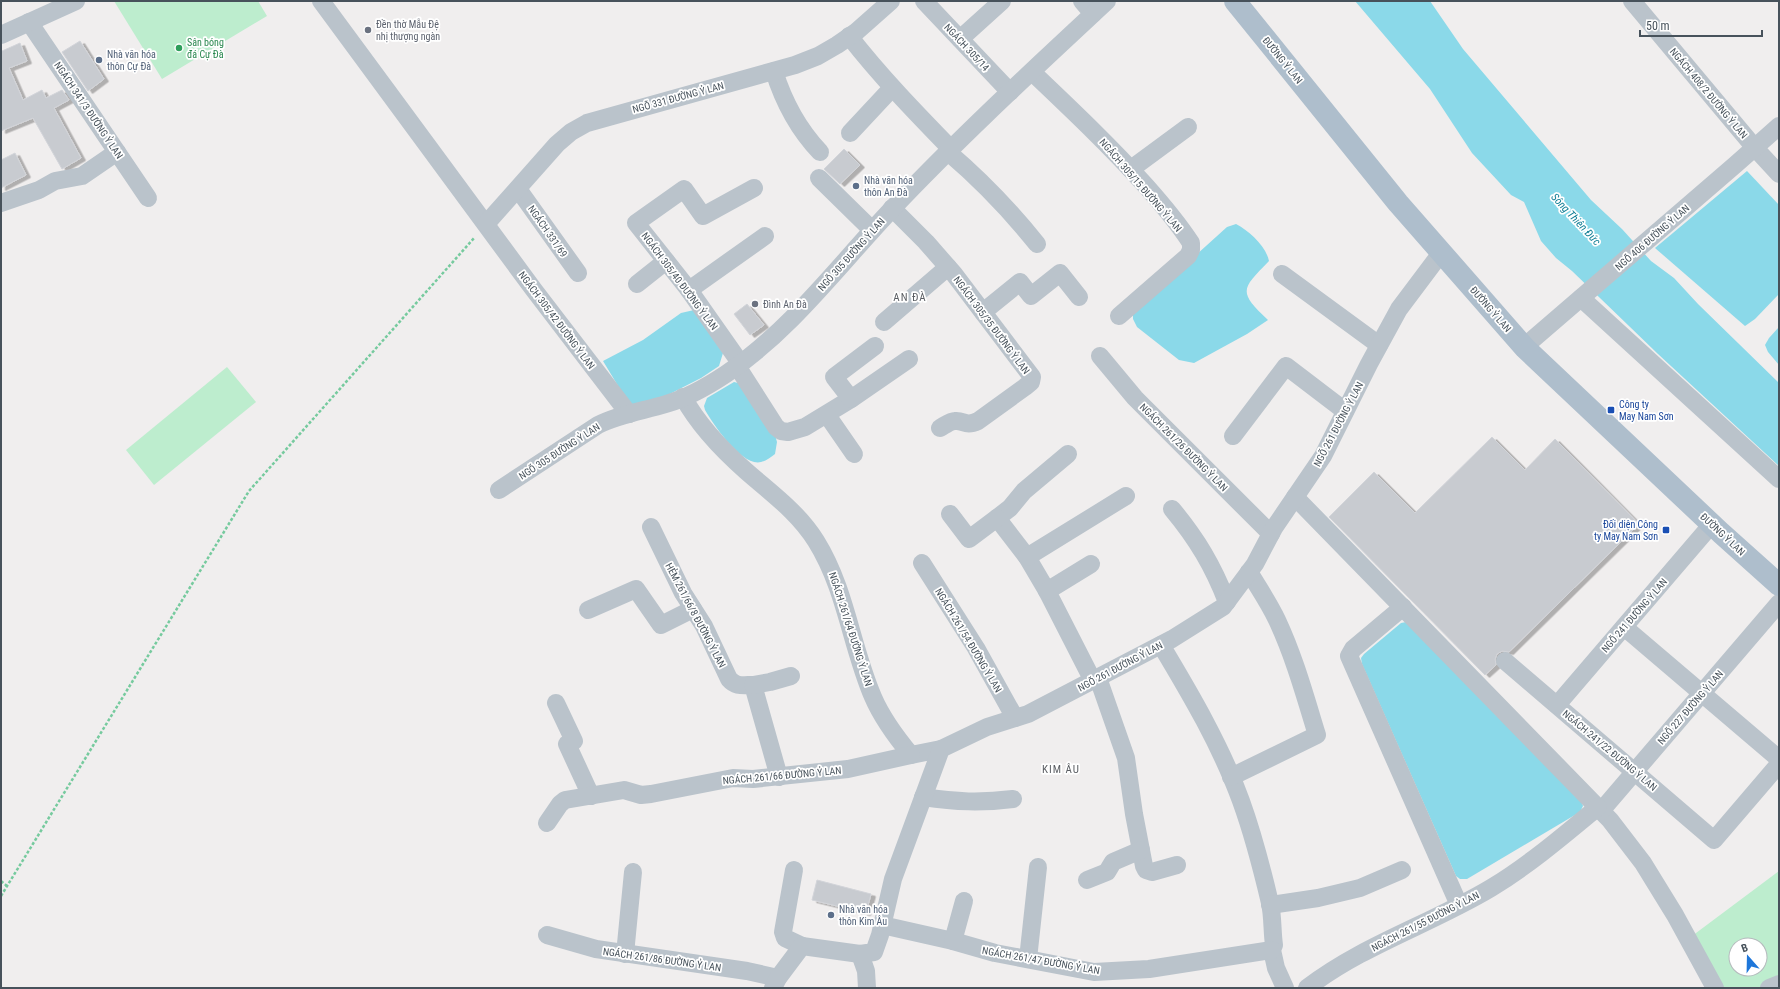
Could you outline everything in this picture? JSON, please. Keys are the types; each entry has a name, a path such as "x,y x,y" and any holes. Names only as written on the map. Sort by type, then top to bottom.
{"main road":[{"name":"ĐƯỜNG Ỷ LAN","path":"1235,1 1398,203 1524,347 1779,585"}],"street":[{"path":"1,34 76,1"},
{"name":"NGÁCH 305/42 ĐƯỜNG Ỷ LAN","path":"320,1 534,290 629,414"},
{"name":"NGÕ 331 ĐƯỜNG Ỷ LAN","path":"486,224 557,144 571,132 587,123 774,71 818,56 849,36 891,1"},
{"name":"NGÁCH 305/14","path":"924,1 1010,92"},
{"path":"960,39 1002,1"},
{"name":"NGÕ 305 ĐƯỜNG Ỷ LAN","path":"498,490 598,424 616,417 668,404 709,384 739,365 771,338 798,312 892,208 1032,72 1087,8 1107,1"},
{"name":"NGÁCH 408/2 ĐƯỜNG Ỷ LAN","path":"1632,1 1755,148 1779,174"},
{"name":"NGÁCH 341/3 ĐƯỜNG Ỷ LAN","path":"29,22 148,198"},
{"path":"849,36 892,88 950,151 1008,208 1037,244"},
{"path":"774,71 790,113 809,140 820,152"},
{"name":"NGÁCH 305/15 ĐƯỜNG Ỷ LAN","path":"1032,72 1131,170 1172,216 1191,243 1191,250 1188,256 1119,316"},
{"path":"850,134 892,88"},
{"name":"NGÕ 406 ĐƯỜNG Ỷ LAN","path":"1524,347 1779,126"},
{"path":"1131,170 1188,127"},
{"path":"1,203 39,190 55,181 82,176 117,152"},
{"path":"819,178 872,230"},
{"name":"NGÁCH 331/69","path":"518,188 578,274"},
{"name":"NGÁCH 305/40 ĐƯỜNG Ỷ LAN","path":"754,188 703,216 684,189 636,223 689,290 739,365 776,427 781,431 796,431 827,415"},
{"name":"NGÁCH 305/35 ĐƯỜNG Ỷ LAN","path":"892,208 926,242 948,267 1032,377 1031,382 978,421 969,424 957,420 940,428"},
{"path":"689,290 765,236"},
{"name":"NGÕ 261 ĐƯỜNG Ỷ LAN","path":"941,749 987,727 1028,714 1161,645 1223,607 1249,572 1271,534 1323,456 1399,309 1441,253"},
{"path":"637,284 666,262"},
{"path":"884,322 948,267"},
{"path":"983,312 1020,282 1031,296 1060,273 1079,297"},
{"path":"1282,274 1380,344"},
{"path":"1581,298 1779,479"},
{"path":"851,399 834,377 875,346"},
{"name":"NGÁCH 261/26 ĐƯỜNG Ỷ LAN","path":"1100,356 1135,398 1271,534"},
{"path":"854,454 827,415 909,359"},
{"path":"1233,436 1286,366 1345,411"},
{"name":"NGÁCH 261/64 ĐƯỜNG Ỷ LAN","path":"683,397 699,423 710,436 745,470 797,516 816,540 837,584 874,698 887,723 910,755"},
{"path":"950,514 969,539 1010,508 1024,491 1068,454"},
{"path":"1027,557 1126,496"},
{"path":"1295,497 1599,809 1643,863 1676,915 1715,988"},
{"path":"1172,509 1189,529 1204,552 1217,577 1227,602"},
{"path":"998,518 1027,557 1095,679 1126,758 1144,866 1148,871 1152,872 1177,865"},
{"name":"NGÕ 241 ĐƯỜNG Ỷ LAN","path":"1557,705 1712,524"},
{"name":"HẺM 261/66/8 ĐƯỜNG Ỷ LAN","path":"651,527 683,593 704,626 729,679 739,686 770,682 791,676"},
{"name":"NGÁCH 261/54 ĐƯỜNG Ỷ LAN","path":"922,563 962,624 1015,718"},
{"path":"1047,591 1091,564"},
{"path":"1231,776 1318,735 1298,673 1277,620 1249,572"},
{"path":"588,610 636,589 661,625 693,609"},
{"name":"NGÕ 227 ĐƯỜNG Ỷ LAN","path":"1599,809 1635,772 1779,603"},
{"path":"1402,608 1353,649 1349,656 1459,906"},
{"path":"1624,627 1779,759"},
{"path":"1161,645 1197,707 1231,776 1241,800 1270,905 1274,945 1272,950 1276,968 1285,988"},
{"name":"NGÁCH 241/22 ĐƯỜNG Ỷ LAN","path":"1505,661 1714,840 1779,764"},
{"path":"753,685 779,776"},
{"path":"556,703 574,741 567,744 591,796"},
{"path":"910,755 941,749"},
{"path":"794,870 783,932 785,938 802,946 860,954 874,952 894,879 941,749"},
{"name":"NGÁCH 261/66 ĐƯỜNG Ỷ LAN","path":"547,823 560,804 565,800 624,790 641,795 651,794 733,778 753,779 848,769 910,755"},
{"path":"923,797 950,801 982,802 1013,799"},
{"name":"NGÁCH 261/55 ĐƯỜNG Ỷ LAN","path":"1306,988 1342,963 1459,906 1491,888 1535,859 1599,809"},
{"path":"1086,880 1107,872 1113,862 1141,850"},
{"path":"1028,959 1038,867"},
{"path":"1270,905 1318,898 1360,888 1402,870"},
{"path":"625,954 633,872"},
{"path":"953,941 964,901"},
{"name":"NGÁCH 261/47 ĐƯỜNG Ỷ LAN","path":"882,925 953,941 995,953 1094,972 1149,969 1272,950"},
{"name":"NGÁCH 261/86 ĐƯỜNG Ỷ LAN","path":"547,934 596,949 747,971 775,983"},
{"path":"775,983 802,946"},
{"path":"860,954 866,971 867,988"},
{"path":"1769,988 1779,984"}],"path":[{"path":"1,896 249,491 486,224"},
{"path":"1,881 7,886"}],"green space":[{"name":"Sân bóng đá Cự Đà","path":"114,1 258,1 267,16 162,79"},
{"path":"227,367 256,402 154,485 126,450"},
{"path":"1779,871 1779,988 1713,988 1692,936"}],"water":[{"name":"Sông Thiên Đức","path":"1355,1 1430,1 1463,49 1591,200 1622,229 1651,261 1674,278 1698,304 1779,383 1779,466 1658,354 1572,271 1556,258 1541,241 1524,202 1511,195 1472,153 1430,89"},
{"path":"1747,171 1779,205 1779,294 1755,319 1745,326 1655,248"},
{"path":"1236,224 1261,245 1269,261 1253,278 1247,290 1251,302 1268,320 1247,334 1194,363 1179,360 1137,327 1133,319 1133,312 1227,227"},
{"path":"694,310 723,353 719,366 701,378 658,400 642,406 629,404 603,361 643,340 681,313"},
{"path":"1779,327 1779,365 1768,352 1765,345"},
{"path":"734,382 738,383 775,435 777,442 775,454 761,462 753,462 745,458 737,451 721,434 705,410 704,406 707,398"},
{"path":"1406,622 1581,800 1583,806 1580,812 1467,879 1460,879 1456,876 1362,664 1361,658 1364,654 1401,623"}],"building":[{"path":"80,41 104,79 88,91 62,52"},
{"path":"20,43 27,61 9,68 23,100 42,90 46,98 62,90 69,100 54,108 81,158 62,169 33,118 1,131 1,49 2,51"},
{"path":"844,149 860,165 840,184 824,169"},
{"path":"15,153 26,175 1,188 1,160"},
{"path":"747,304 764,325 750,335 734,314"},
{"path":"1492,437 1525,470 1555,439 1639,524 1509,652 1502,651 1497,654 1495,659 1496,665 1485,675 1329,517 1374,472 1415,513"},
{"path":"817,880 871,894 866,913 812,900"}],"place":[{"name":"Đền thờ Mẫu Đệ nhị thượng ngàn","path":"368,30"},
{"name":"Sân bóng đá Cự Đà","path":"179,48"},
{"name":"Nhà văn hóa thôn Cự Đà","path":"99,60"},
{"name":"Nhà văn hóa thôn An Đà","path":"856,186"},
{"name":"Đình An Đà","path":"755,304"},
{"name":"Công ty May Nam Sơn","path":"1611,410"},
{"name":"Đối diện Công ty May Nam Sơn","path":"1666,530"},
{"name":"Nhà văn hóa thôn Kim Âu","path":"831,915"}],"district":[{"name":"AN ĐÀ","path":"910,297"},
{"name":"KIM ÂU","path":"1061,769"}]}
